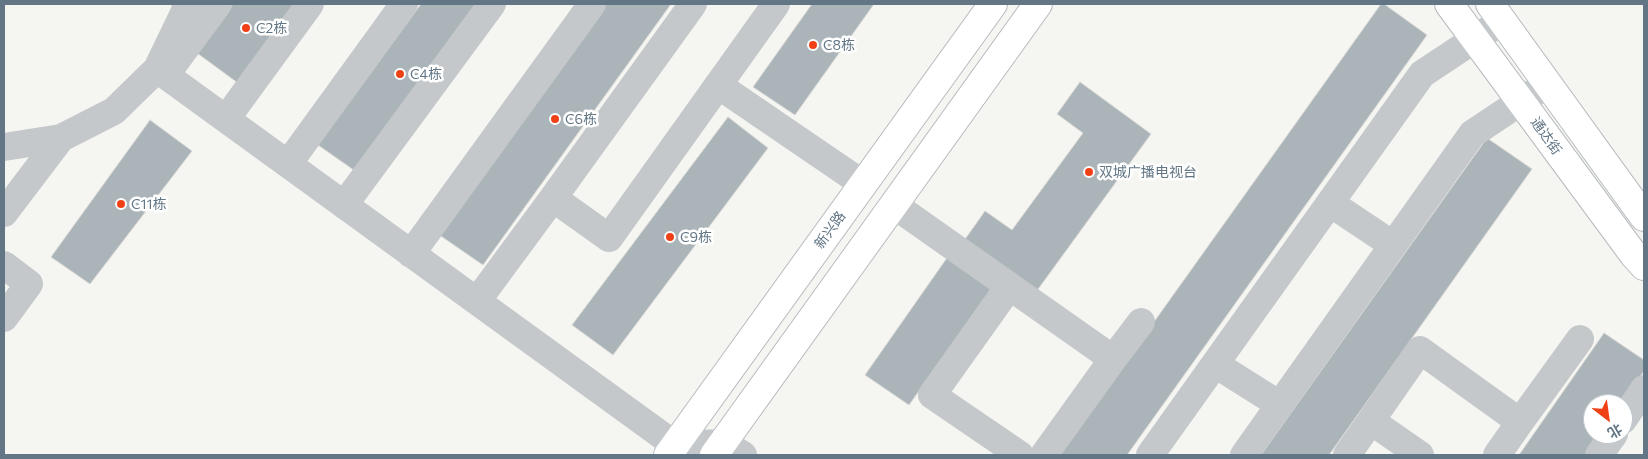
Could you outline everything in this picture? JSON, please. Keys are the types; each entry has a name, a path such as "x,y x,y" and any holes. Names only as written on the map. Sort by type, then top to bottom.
{"main road":[{"name":"新兴路","path":"704,450 863,184 993,4"},
{"path":"704,450 894,205 1038,4"},
{"name":"通达街","path":"1449,4 1628,248 1644,266"},
{"path":"1496,12 1546,84 1644,217"}],"street":[{"path":"161,72 186,4"},
{"path":"4,147 61,138 114,111 161,72 218,4"},
{"path":"226,120 310,4"},
{"path":"288,164 404,4"},
{"path":"344,205 492,4"},
{"path":"411,254 592,4"},
{"path":"477,301 693,4"},
{"path":"553,198 609,238 776,4"},
{"path":"1150,455 1422,74 1475,39 1496,12"},
{"path":"161,72 477,301 704,450"},
{"path":"1244,455 1472,134 1546,84"},
{"path":"718,85 863,184"},
{"path":"4,213 61,138"},
{"path":"1330,203 1393,246"},
{"path":"894,205 1113,360"},
{"path":"4,265 29,284 4,318"},
{"path":"1009,287 932,395 1020,455"},
{"path":"1044,455 1140,322"},
{"path":"1497,455 1580,339"},
{"path":"1347,455 1420,350 1520,422"},
{"path":"1215,364 1280,405"},
{"path":"1633,405 1644,389"},
{"path":"1372,421 1420,455"},
{"path":"1599,455 1607,444"}],"building":[{"name":"C2栋","path":"233,4 295,4 238,83 197,53"},
{"name":"C4栋","path":"421,4 481,4 358,173 318,145"},
{"name":"C6栋","path":"605,4 671,4 483,265 438,234"},
{"name":"C8栋","path":"812,4 874,4 795,115 753,87"},
{"path":"1381,4 1384,4 1427,35 1127,455 1059,455"},
{"name":"双城广播电视台","path":"1080,82 1151,134 1033,296 961,245 985,211 1012,230 1083,133 1057,114"},
{"name":"C9栋","path":"728,117 768,148 613,355 572,325"},
{"name":"C11栋","path":"150,120 192,151 90,284 51,257"},
{"path":"1487,138 1532,169 1329,455 1261,455"},
{"path":"949,255 993,286 909,405 865,375"},
{"path":"1604,333 1644,360 1644,371 1628,394 1583,394 1583,444 1593,444 1586,455 1519,455"}],"place":[{"name":"C2栋","path":"246,28"},
{"name":"C8栋","path":"813,45"},
{"name":"C4栋","path":"400,74"},
{"name":"C6栋","path":"555,119"},
{"name":"双城广播电视台","path":"1089,172"},
{"name":"C11栋","path":"121,204"},
{"name":"C9栋","path":"670,237"}]}
